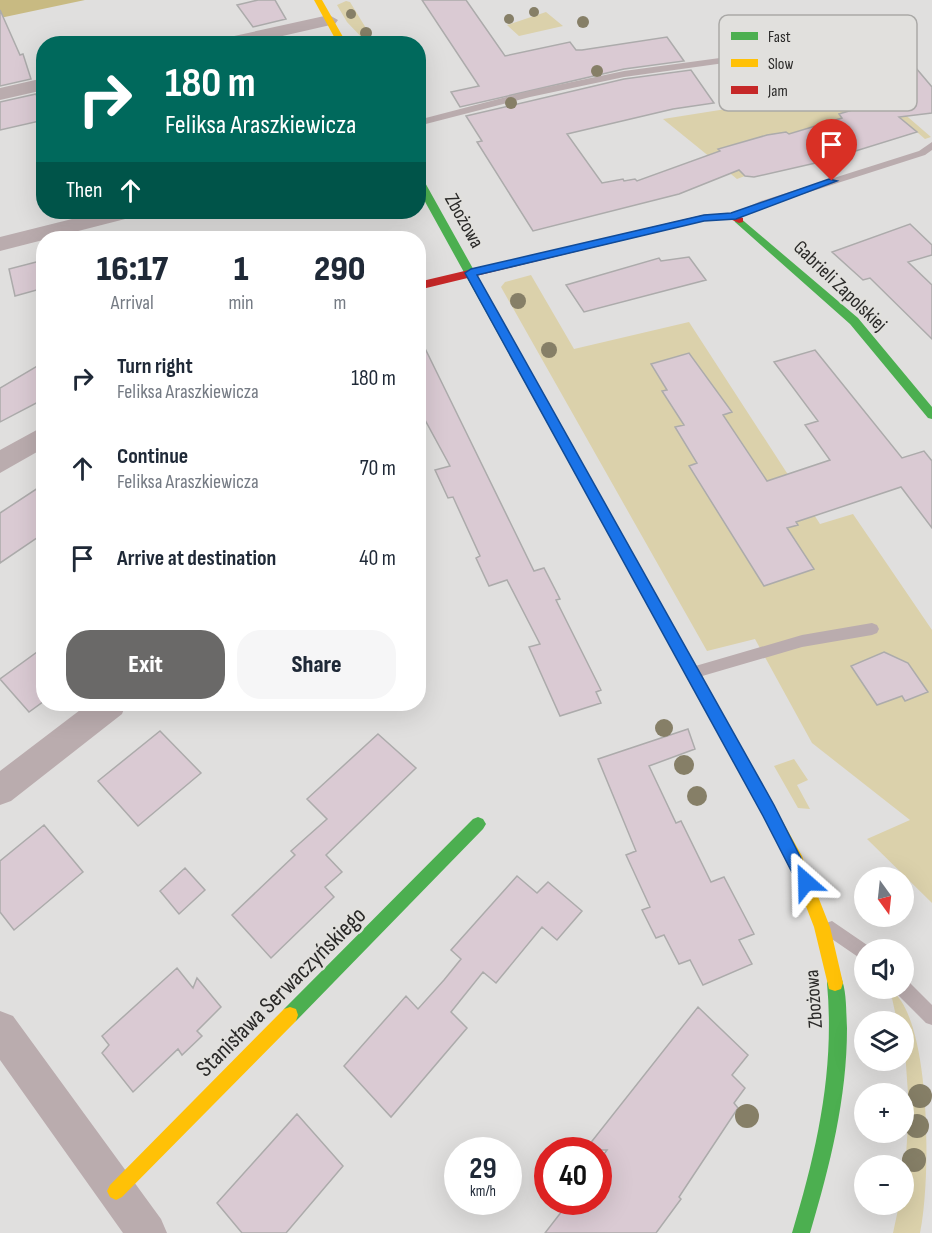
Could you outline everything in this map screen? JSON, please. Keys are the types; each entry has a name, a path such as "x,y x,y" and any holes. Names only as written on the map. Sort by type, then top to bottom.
{"street":[{"path":"318,0 338,36"},
{"path":"258,36 329,20"},
{"path":"0,94 36,86"},
{"name":"Zbożowa","path":"426,193 796,861 822,922 834,970 836,1057 822,1162 801,1233"},
{"path":"426,284 704,218 732,216"},
{"name":"Gabrieli Zapolskiej","path":"732,216 746,225 854,321 932,415"},
{"path":"51,231 98,219"},
{"path":"0,244 36,235"},
{"path":"0,463 36,440"},
{"path":"0,790 102,711"},
{"name":"Stanisława Serwaczyńskiego","path":"116,1191 478,824"},
{"path":"0,1029 147,1233"}],"lane":[{"path":"426,121 529,94 624,74 719,61"},
{"path":"732,216 765,203 922,153 932,145"},
{"path":"692,673 761,650 821,635 872,630"},
{"path":"822,922 854,946"},
{"path":"914,999 932,1017"}],"shaded area":[{"path":"0,0 85,0 0,18"},
{"path":"346,1 350,2 371,36 360,36 347,22 337,5"},
{"path":"546,12 563,26 519,36 507,25"},
{"path":"719,110 866,111 781,137 755,142 752,139 719,149 745,176 737,179 663,119"},
{"path":"893,111 901,111 931,137 925,139"},
{"path":"531,275 574,349 689,322 820,524 853,514 932,630 932,903 914,885 914,867 895,867 867,839 910,820 812,743 755,639 707,651 501,287 505,282"},
{"path":"794,759 808,780 797,785 810,809 798,808 774,766"},
{"path":"892,999 899,999 906,1011 895,1011"},
{"path":"914,1032 925,1102 924,1209 920,1233 893,1233 897,1215 914,1215 914,1155 906,1155 907,1143 914,1143 914,1083 907,1083 906,1071 914,1071"}],"building":[{"path":"258,0 275,0 286,19 253,27 237,5"},
{"path":"422,0 466,0 505,56 570,42 576,50 582,50 667,37 684,61 624,69 460,107 451,92 479,86"},
{"path":"0,10 20,55 23,54 31,79 0,86"},
{"path":"917,69 932,87 932,113 899,117 917,132 820,162 754,177 745,176 739,170 679,194 533,231 477,142 482,141 466,116 624,79 691,70 714,103 673,109 567,134 602,183 623,179 624,181 635,179 637,181 720,151 718,149 767,135 786,132 789,134 842,118 839,114 849,111 917,111"},
{"path":"36,94 36,122 0,130 0,102"},
{"path":"910,224 932,245 932,255 908,262 932,285 932,339 870,278 863,280 832,252"},
{"path":"689,257 706,280 584,312 566,285 659,258 661,261"},
{"path":"36,262 36,290 15,296 9,269"},
{"path":"426,350 534,571 544,568 560,599 556,600 601,690 596,692 601,703 560,716 529,647 540,644 507,580 489,586 476,558 480,556 453,497 448,498 435,470 450,466 426,422"},
{"path":"815,350 902,458 924,451 932,461 932,528 901,487 796,522 798,525 787,528 814,569 764,586 689,466 697,463 675,427 684,425 662,391 667,390 651,364 689,353 732,412 723,415 767,481 830,460 805,425 818,421 774,362"},
{"path":"36,367 36,403 0,422 0,388"},
{"path":"36,489 36,538 0,563 0,513"},
{"path":"884,652 908,663 928,692 905,701 902,696 877,705 851,666"},
{"path":"36,653 36,707 29,712 0,679"},
{"path":"688,729 695,749 649,766 676,823 681,821 711,882 724,877 754,934 739,940 752,964 703,985 690,960 679,964 664,935 656,938 642,910 650,907 626,855 636,851 598,759"},
{"path":"160,731 201,773 138,826 98,781"},
{"path":"378,734 416,768 326,855 342,872 325,887 334,897 271,958 232,915 295,855 291,851 327,819 307,799"},
{"path":"44,825 83,872 14,930 0,912 0,861"},
{"path":"185,868 205,890 179,914 160,891"},
{"path":"517,876 537,893 548,882 582,911 557,940 542,927 496,983 483,972 451,1012 467,1028 391,1117 344,1066 406,996 418,1009 461,959 451,950"},
{"path":"177,968 193,988 197,978 221,1007 197,1031 202,1036 182,1055 178,1049 133,1092 102,1053 109,1045 102,1036"},
{"path":"698,1007 748,1055 732,1075 745,1088 734,1103 738,1108 679,1197 681,1199 656,1233 545,1233 559,1215 612,1215 612,1137 595,1137"},
{"path":"297,1114 343,1166 286,1233 242,1233 217,1203"}],"traffic: fast":[{"path":"426,193 607,520"},
{"path":"739,220 854,321 932,415"},
{"path":"290,1015 478,824"},
{"path":"801,1233 819,1172 832,1110 838,1046 835,983"}],"traffic: slow":[{"path":"318,0 338,36"},
{"path":"607,520 796,861 822,927 835,983"},
{"path":"116,1191 290,1015"}],"traffic: jam":[{"path":"426,284 703,218 732,216 739,220"}],"route":[{"path":"806,882 769,810 471,273 704,218 732,216 832,181"}]}
